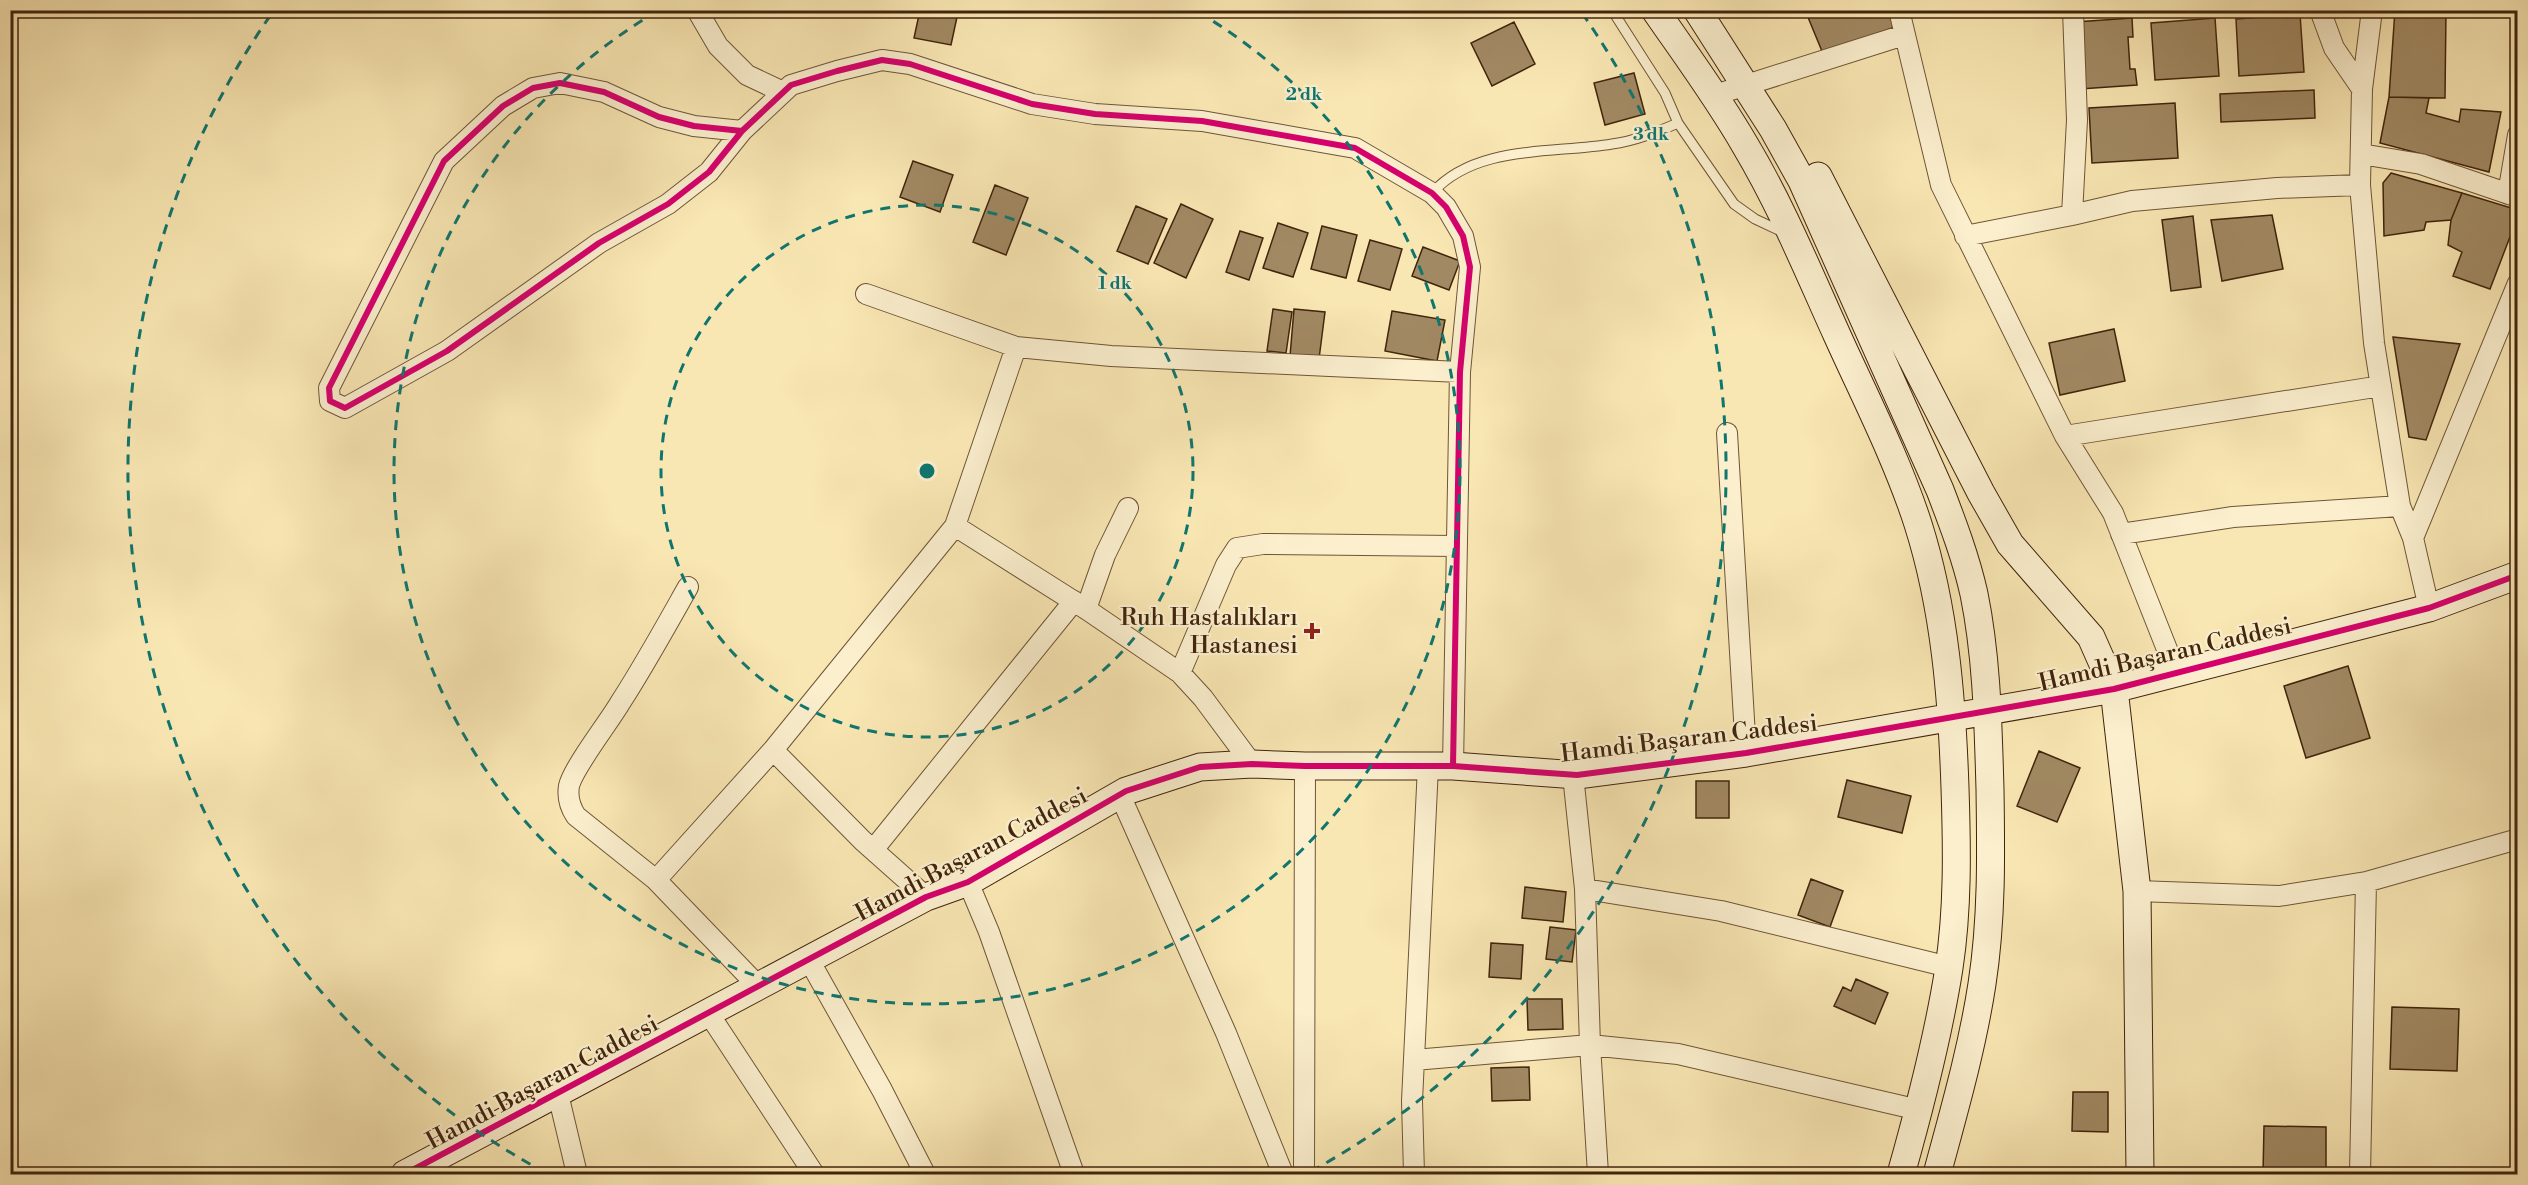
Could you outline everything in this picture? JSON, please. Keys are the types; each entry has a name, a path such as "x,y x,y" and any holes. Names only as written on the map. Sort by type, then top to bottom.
{"street":[{"path":"697,10 718,46 747,75 783,92"},
{"path":"1655,10 1715,95 1746,147 1791,235 1893,460 1918,523 1935,586 1953,719 1957,834 1955,903 1949,967 1919,1110 1901,1174"},
{"path":"1697,10 1810,161 1981,493 2010,544 2091,637 2114,689 2137,891 2140,1174"},
{"path":"1899,10 1941,185 2065,436 2113,513 2176,672"},
{"path":"2072,215 2077,120 2073,10"},
{"path":"2320,10 2334,48 2362,89"},
{"path":"2372,10 2362,89 2360,185 2374,343 2400,506 2413,538 2429,608"},
{"path":"1715,95 1904,34"},
{"path":"742,131 694,126 659,117 604,92 560,83 533,88 504,106 444,161 329,388 330,402 345,408 447,351 599,243 668,204 709,172 742,131 791,85 882,60 901,63 1032,104 1095,114 1202,121 1355,148 1432,193 1446,207 1463,236 1470,267 1461,342 1456,546 1440,766 1414,1060 1412,1101 1414,1174"},
{"path":"1753,84 1773,129 1802,181 1944,500 1960,542 1974,593 1983,648 1987,712 1992,854 1989,920 1982,983 1969,1057 1937,1174"},
{"path":"2361,154 2421,164 2513,196 2517,135"},
{"path":"1965,236 2132,201 2277,188 2360,185"},
{"path":"2413,538 2517,283"},
{"path":"866,294 1016,347 1111,356 1460,372"},
{"path":"656,880 773,750 955,526 1016,347"},
{"path":"2065,436 2381,386"},
{"path":"1727,433 1746,753"},
{"path":"2121,534 2233,517 2400,506"},
{"path":"873,850 1080,605 1128,508"},
{"path":"955,526 1080,605 1180,673 1203,698 1252,764"},
{"path":"1180,673 1226,565 1237,548 1263,544 1456,546"},
{"name":"Hamdi Başaran Caddesi","path":"405,1174 926,897 968,882 1120,795 1200,767 1252,764 1440,766 1573,775 1746,753 1953,719 2114,689 2429,608 2517,574"},
{"path":"688,587 622,701 569,784 568,796 570,807 576,816 656,880 759,987"},
{"path":"773,750 873,850 926,897"},
{"path":"1304,1174 1305,766"},
{"path":"1573,775 1585,889 1590,1046 1598,1174"},
{"path":"1120,795 1226,1033 1283,1174"},
{"path":"2137,891 2279,896 2366,882 2517,839"},
{"path":"968,882 989,932 1074,1174"},
{"path":"2360,1174 2366,882"},
{"path":"1585,889 1721,911 1949,967"},
{"path":"809,960 882,1090 925,1174"},
{"path":"709,1014 814,1174"},
{"path":"1414,1060 1590,1046 1678,1054 1919,1110"},
{"path":"558,1094 577,1174"}],"lane":[{"path":"1612,10 1665,93 1678,123 1734,204 1755,219 1791,235"},
{"path":"1432,193 1444,179 1470,165 1514,155 1611,144 1646,136 1678,123"}],"building":[{"path":"920,10 957,17 951,45 914,38"},
{"path":"1805,10 1891,10 1897,26 1824,56"},
{"path":"2395,10 2446,10 2445,98 2389,97"},
{"path":"2300,14 2304,72 2239,76 2236,19"},
{"path":"2132,18 2133,37 2128,37 2130,69 2135,69 2137,85 2080,89 2075,22"},
{"path":"2215,18 2219,76 2155,80 2151,23"},
{"path":"1514,22 1535,64 1492,86 1471,43"},
{"path":"1634,73 1645,114 1605,125 1594,83"},
{"path":"2314,90 2315,118 2221,122 2220,94"},
{"path":"2389,97 2429,98 2426,113 2459,122 2461,109 2501,112 2489,172 2380,143"},
{"path":"2175,103 2178,158 2092,163 2089,108"},
{"path":"913,161 953,175 940,212 900,197"},
{"path":"2391,173 2462,193 2451,220 2426,222 2424,230 2384,236 2383,183"},
{"path":"995,185 1028,198 1006,255 973,242"},
{"path":"2462,193 2518,210 2518,216 2490,289 2453,276 2462,252 2448,245 2451,220"},
{"path":"1181,204 1213,219 1186,278 1154,263"},
{"path":"1136,206 1167,219 1148,264 1117,251"},
{"path":"2272,215 2283,269 2222,281 2211,220"},
{"path":"2193,216 2201,287 2171,291 2162,220"},
{"path":"1278,223 1308,233 1293,277 1263,268"},
{"path":"1322,226 1357,235 1346,278 1311,269"},
{"path":"1240,231 1263,238 1249,280 1226,272"},
{"path":"1370,240 1402,249 1390,290 1358,281"},
{"path":"1423,247 1460,261 1449,290 1412,276"},
{"path":"1273,309 1292,312 1286,353 1267,351"},
{"path":"1294,309 1325,312 1319,359 1290,356"},
{"path":"1392,311 1445,320 1437,361 1385,351"},
{"path":"2114,329 2125,381 2060,395 2049,343"},
{"path":"2393,337 2460,344 2426,440 2409,437"},
{"path":"2348,666 2370,738 2306,758 2284,686"},
{"path":"2039,751 2080,768 2057,822 2017,806"},
{"path":"1847,780 1911,796 1902,833 1838,817"},
{"path":"1696,781 1729,781 1729,818 1696,818"},
{"path":"1811,879 1843,891 1830,927 1798,915"},
{"path":"1525,887 1566,892 1563,922 1522,918"},
{"path":"1550,927 1576,930 1572,962 1546,959"},
{"path":"1491,943 1523,945 1521,979 1489,977"},
{"path":"1856,979 1888,993 1875,1024 1834,1006 1843,987 1851,991"},
{"path":"1527,999 1562,999 1563,1029 1528,1030"},
{"path":"2392,1007 2459,1009 2457,1071 2390,1069"},
{"path":"1529,1067 1530,1100 1492,1101 1491,1068"},
{"path":"2073,1092 2108,1092 2108,1132 2072,1131"},
{"path":"2264,1126 2326,1127 2326,1174 2263,1174"}],"cycle path":[{"path":"742,131 694,126 659,117 604,92 560,83 533,88 503,106 444,161 329,388 330,401 345,408 447,351 599,243 668,204 709,172 742,131 791,85 837,71 882,60 910,64 1032,104 1095,114 1202,121 1355,148 1432,193 1446,207 1463,236 1470,267 1460,372 1453,766"},
{"path":"405,1174 926,897 968,882 1126,791 1200,767 1252,764 1453,766 1577,775 1746,753 2114,689 2429,608 2518,575"}],"place":[{"name":"Ruh Hastalıkları Hastanesi","path":"1312,631"}]}
